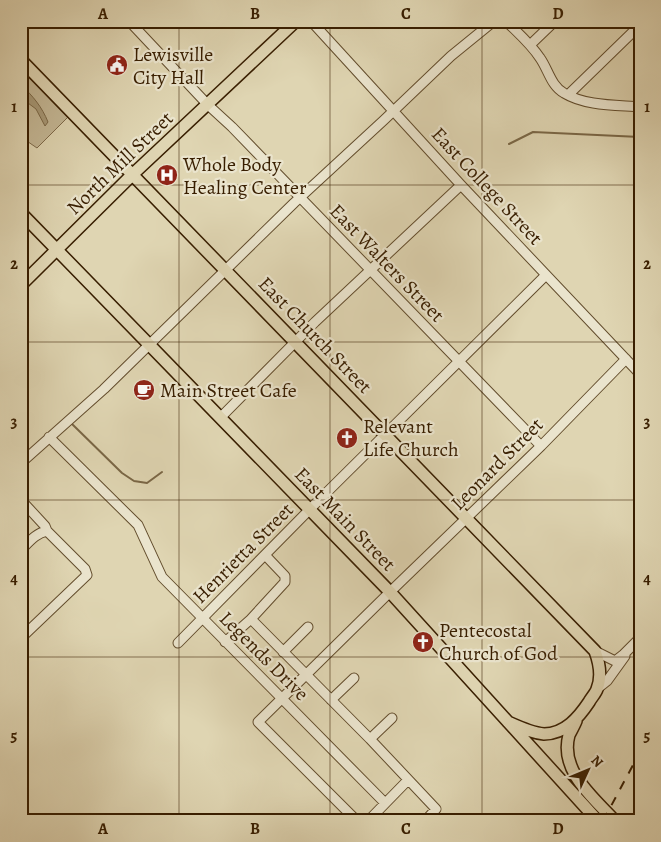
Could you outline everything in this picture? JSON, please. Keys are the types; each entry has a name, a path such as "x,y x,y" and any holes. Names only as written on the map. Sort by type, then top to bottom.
{"main road":[{"name":"North Mill Street","path":"21,285 132,175 296,21"},
{"name":"East Church Street","path":"21,60 595,651"},
{"name":"East Main Street","path":"21,214 390,592 598,821"},
{"path":"595,651 599,677 597,689 569,736 568,753 579,783 615,821"},
{"path":"508,722 530,731 545,734 562,729 577,720"}],"street":[{"name":"East Walters Street","path":"129,21 208,105 232,127 541,446"},
{"name":"East College Street","path":"312,21 462,185 640,374"},
{"path":"21,463 104,389 300,198 451,56 494,21"},
{"path":"506,21 542,59 550,78 562,92 582,101 640,107"},
{"path":"530,45 556,21"},
{"path":"568,95 639,27"},
{"path":"221,417 370,270 462,185"},
{"name":"Henrietta Street","path":"178,643 546,275"},
{"name":"Leonard Street","path":"357,821 258,722 541,446 626,359"},
{"name":"Legends Drive","path":"49,437 138,525 162,577 385,803"},
{"path":"21,500 45,526 47,532 85,569 87,575 21,638"},
{"path":"21,550 33,538 42,532 47,532"},
{"path":"225,642 285,582 285,576 265,555"},
{"path":"251,618 436,809 424,821"},
{"path":"283,652 308,627"},
{"path":"595,651 615,661 640,638"},
{"path":"597,689 607,681 630,648"},
{"path":"331,700 354,678"},
{"path":"370,739 392,718"},
{"path":"368,821 408,780"}],"shaded area":[{"path":"21,60 72,113 37,148 21,137"},
{"path":"21,85 43,111 48,122 45,126 36,109 28,103 28,97 21,89"}],"waterway":[{"path":"509,144 533,132 640,137"},
{"path":"71,423 122,473 134,481 147,483 162,472"}],"railway":[{"path":"603,821 640,752"}],"place":[{"name":"Lewisville City Hall","path":"117,65"},
{"name":"Whole Body Healing Center","path":"167,175"},
{"name":"Main Street Cafe","path":"144,390"},
{"name":"Relevant Life Church","path":"347,438"},
{"name":"Pentecostal Church of God","path":"423,642"}]}
